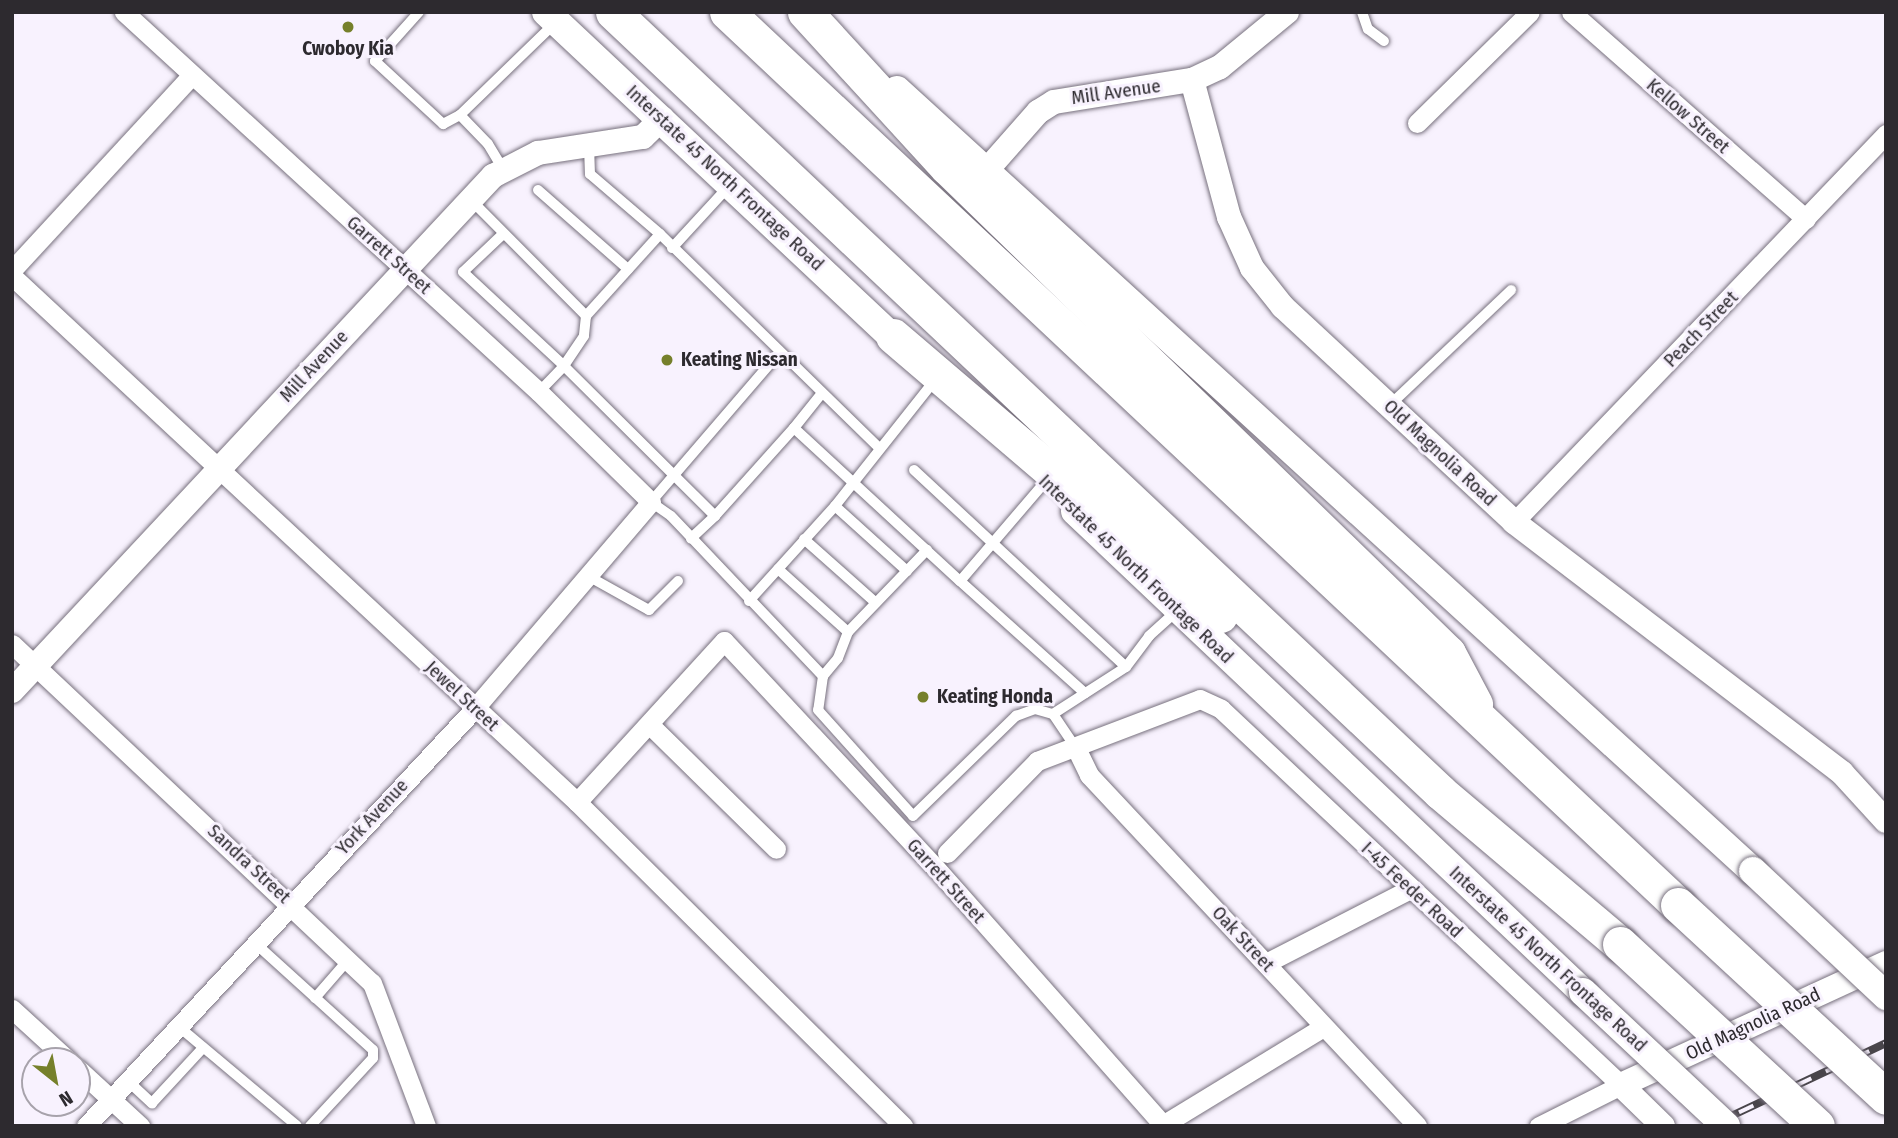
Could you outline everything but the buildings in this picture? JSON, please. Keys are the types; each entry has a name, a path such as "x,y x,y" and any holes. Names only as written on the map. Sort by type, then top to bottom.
{"highway":[{"path":"613,12 1440,792"},
{"path":"727,12 1490,732 1886,1097"},
{"path":"805,12 947,167 1448,653 1490,732"},
{"path":"893,336 1262,651 1440,792 1620,944 1816,1126"}],"main road":[{"path":"816,12 1886,996"},
{"name":"Interstate 45 North Frontage Road","path":"551,17 893,336 935,380 1178,611 1726,1126"}],"street":[{"name":"Garrett Street","path":"124,12 539,392 651,502"},
{"path":"1192,80 1220,67 1287,12"},
{"path":"1418,123 1530,12"},
{"name":"Kellow Street","path":"1571,12 1806,219"},
{"path":"12,270 192,75"},
{"name":"Mill Avenue","path":"986,171 1038,112 1054,102 1192,80"},
{"name":"Old Magnolia Road","path":"1192,80 1229,217 1252,268 1283,307 1514,522 1842,774 1886,821"},
{"name":"Mill Avenue","path":"12,691 470,198 503,170 538,153 643,136 662,118"},
{"name":"Peach Street","path":"1514,522 1886,134"},
{"name":"Jewel Street","path":"12,276 220,468 474,709 577,802 902,1126"},
{"name":"York Avenue","path":"86,1126 474,709 651,502"},
{"name":"Garrett Street","path":"649,724 724,641 934,866 1162,1125"},
{"name":"Sandra Street","path":"12,644 372,983 426,1126"},
{"name":"I-45 Feeder Road","path":"1076,748 1200,699 1221,709 1621,1084"},
{"path":"577,802 649,724 776,849"},
{"path":"947,853 1037,761 1076,748"},
{"name":"Oak Street","path":"1076,748 1088,775 1417,1126"},
{"path":"1266,963 1410,888"},
{"name":"Old Magnolia Road","path":"1621,1084 1886,963"},
{"path":"12,1009 54,1047"},
{"path":"1162,1125 1323,1027"},
{"path":"91,1081 139,1126"},
{"path":"1539,1126 1621,1084 1663,1126"}],"lane":[{"path":"419,12 375,61 443,124 460,115 551,17"},
{"path":"1362,12 1368,29 1384,41"},
{"path":"460,115 488,144 503,170"},
{"path":"589,146 590,174 660,234 879,448"},
{"path":"672,248 731,184"},
{"path":"538,190 628,269"},
{"path":"470,198 586,316"},
{"path":"503,234 463,272 564,366 715,516"},
{"path":"539,392 564,366 584,336 586,316 660,234"},
{"path":"1390,406 1511,290"},
{"path":"780,352 651,502 691,538 823,676"},
{"path":"749,600 835,506 935,380"},
{"path":"691,538 715,516 822,393"},
{"path":"794,428 852,484 1086,693"},
{"path":"914,470 1126,667"},
{"path":"960,580 994,546 1045,482"},
{"path":"835,506 907,571"},
{"path":"804,539 876,603"},
{"path":"927,551 848,632 838,658 823,676 818,710 913,816 1016,716 1035,709 1053,714 1076,748"},
{"path":"778,569 848,632"},
{"path":"587,576 649,610 678,581"},
{"path":"1053,714 1126,667 1149,636 1178,611"},
{"path":"255,943 373,1050 373,1058 310,1126"},
{"path":"315,998 348,960"},
{"path":"178,1026 297,1126"},
{"path":"128,1081 152,1103 204,1048"}],"railway":[{"path":"1710,1126 1886,1043"}],"place":[{"name":"Cwoboy Kia","path":"348,27"},
{"name":"Keating Nissan","path":"667,360"},
{"name":"Keating Honda","path":"923,697"}]}
